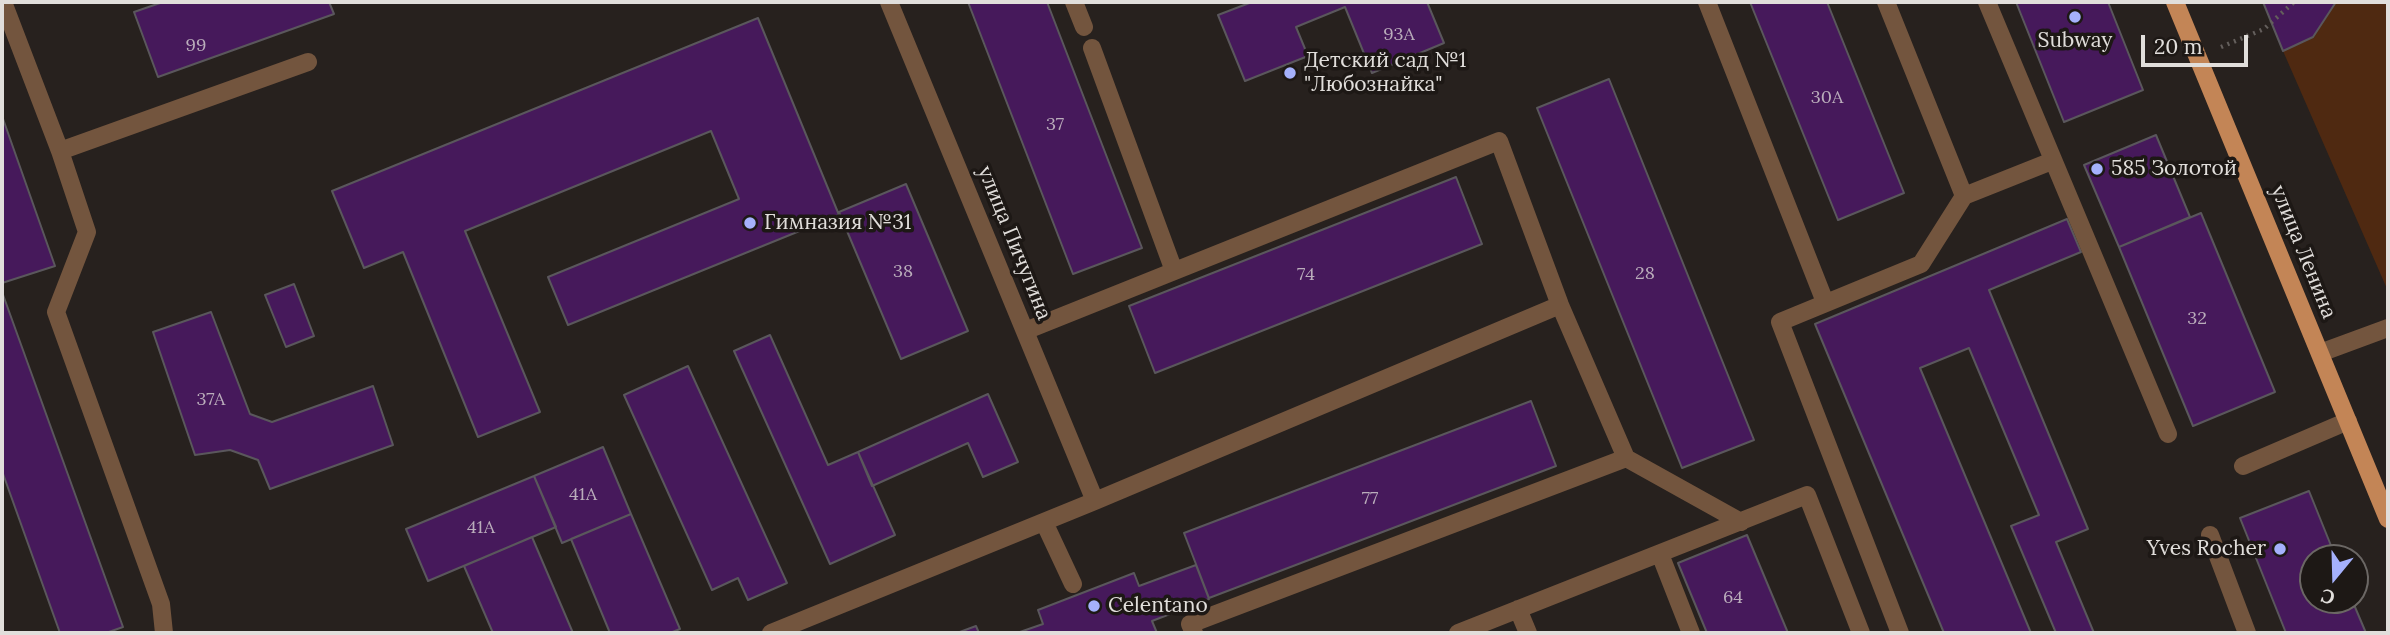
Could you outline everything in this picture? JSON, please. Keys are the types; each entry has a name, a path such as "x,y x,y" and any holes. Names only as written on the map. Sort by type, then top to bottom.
{"main road":[{"name":"улица Ленина","path":"2175,2 2388,519"}],"street":[{"path":"3,2 60,151 87,232 56,312 161,604 164,633"},
{"name":"улица Пичугина","path":"890,2 1095,501"},
{"path":"1074,2 1084,27"},
{"path":"1707,2 1825,302"},
{"path":"1886,2 1964,197"},
{"path":"1987,2 2168,434"},
{"path":"1092,48 1174,271"},
{"path":"60,151 308,62"},
{"path":"1025,331 1499,141 1560,305 1626,458 1741,522"},
{"path":"1900,633 1780,322 1921,264 1964,197 2052,161"},
{"path":"771,633 1095,501 1560,305"},
{"path":"2320,354 2388,328"},
{"path":"2243,466 2348,421"},
{"path":"1194,633 1190,624 1626,458"},
{"path":"1458,633 1807,495 1861,633"},
{"path":"1044,522 1073,584"},
{"path":"2210,535 2247,633"},
{"path":"1660,554 1691,633"},
{"path":"1518,609 1528,633"}],"path":[{"path":"2198,57 2264,29 2294,2"}],"shaded area":[{"path":"2336,2 2388,2 2388,291 2283,51 2313,37"}],"building":[{"path":"163,2 329,2 334,14 158,77 134,12"},
{"path":"968,2 1047,2 1142,248 1073,274"},
{"path":"1252,2 1427,2 1444,43 1372,73 1345,7 1296,27 1308,56 1245,81 1218,15"},
{"path":"1750,2 1827,2 1904,193 1838,220"},
{"path":"2016,2 2108,2 2143,90 2064,122"},
{"path":"2263,2 2336,2 2313,37 2283,51"},
{"name":"Гимназия №31","path":"758,18 839,215 568,325 548,277 739,199 711,131 465,231 540,412 478,437 403,252 364,268 332,191"},
{"path":"1609,79 1754,440 1682,468 1537,108"},
{"path":"2,116 55,266 2,283"},
{"path":"2156,135 2190,217 2119,247 2084,165"},
{"path":"1456,177 1482,244 1155,373 1129,306"},
{"path":"906,184 968,331 901,359 839,212"},
{"path":"2201,213 2275,392 2193,426 2119,247"},
{"path":"2067,219 2081,252 1989,290 2088,529 2056,542 2094,633 2056,633 2011,526 2039,515 1969,348 1920,368 2031,633 1944,633 1815,324"},
{"path":"294,284 314,336 286,347 265,295"},
{"path":"2,292 123,627 106,633 60,633 2,471"},
{"path":"211,312 250,414 272,422 373,386 393,445 270,489 258,460 230,450 195,455 153,332"},
{"path":"770,335 828,465 858,452 895,535 830,564 734,351"},
{"path":"688,366 787,583 748,600 738,578 712,590 624,395"},
{"path":"988,394 1018,462 983,477 968,443 872,486 858,452"},
{"path":"1531,401 1556,466 1209,598 1184,533"},
{"path":"603,447 631,514 562,543 534,476"},
{"path":"534,476 556,527 428,581 406,529"},
{"path":"2309,491 2330,544 2299,544 2299,614 2358,614 2366,633 2286,633 2240,518"},
{"path":"631,514 680,629 670,633 610,633 571,539"},
{"path":"1747,535 1788,633 1707,633 1678,563"},
{"path":"532,537 573,633 493,633 464,566"},
{"path":"1196,565 1209,599 1152,621 1157,633 1017,633 1043,624 1038,610 1134,573 1139,586"},
{"path":"976,626 979,633 957,633"}],"place":[{"name":"Subway","path":"2075,17"},
{"name":"Детский cад №1 \"Любознайка\"","path":"1290,73"},
{"name":"585 Золотой","path":"2097,169"},
{"name":"Гимназия №31","path":"750,223"},
{"name":"Yves Rocher","path":"2280,549"},
{"name":"Celentano","path":"1094,606"}]}
